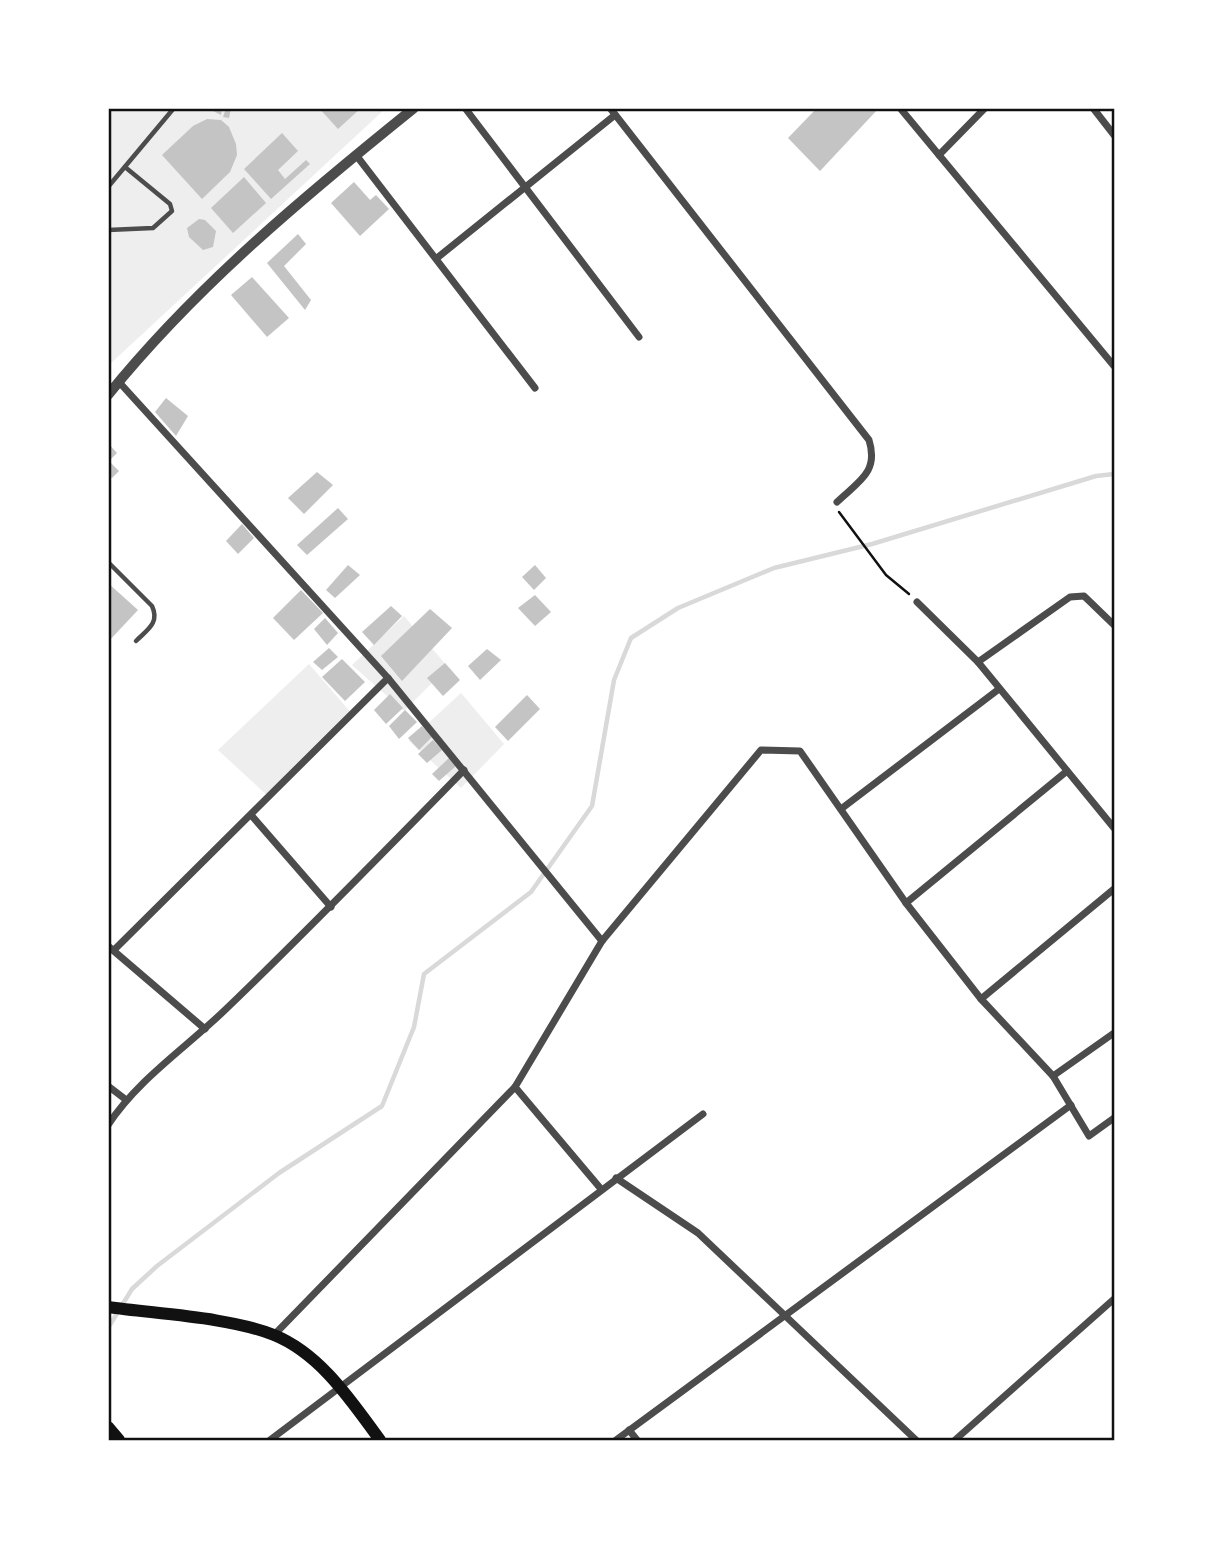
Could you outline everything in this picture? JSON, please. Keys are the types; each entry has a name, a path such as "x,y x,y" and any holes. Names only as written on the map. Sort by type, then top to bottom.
{"main road":[{"path":"108,1307 232,1325 274,1335 304,1353 342,1389 380,1440"},
{"path":"108,1427 119,1440"}],"street":[{"path":"108,395 204,290 356,155 414,108"},
{"path":"465,108 639,337"},
{"path":"900,108 1115,366"},
{"path":"939,155 985,108"},
{"path":"1094,108 1115,135"},
{"path":"437,258 527,188 613,112 869,440 874,456 869,471 837,502"},
{"path":"356,155 535,388"},
{"path":"118,382 388,678 603,941"},
{"path":"978,662 1070,597 1084,596 1115,625"},
{"path":"917,602 978,662 1115,828"},
{"path":"205,1029 111,948 251,815 388,678"},
{"path":"841,809 999,690"},
{"path":"274,1335 514,1087 603,941 761,750 800,751 906,903 981,999 1054,1076 1089,1136 1115,1118"},
{"path":"108,1125 125,1099 205,1029 331,907 464,770"},
{"path":"906,903 1067,771"},
{"path":"251,815 331,907"},
{"path":"981,999 1115,889"},
{"path":"1054,1076 1115,1033"},
{"path":"108,1086 125,1099"},
{"path":"514,1087 601,1189"},
{"path":"616,1440 1071,1105"},
{"path":"270,1440 342,1389 601,1189 703,1114"},
{"path":"616,1178 698,1233 916,1440"},
{"path":"955,1440 1115,1299"},
{"path":"629,1430 637,1440"}],"lane":[{"path":"108,187 174,108"},
{"path":"108,230 153,228 173,211 170,204 125,167"},
{"path":"108,562 156,614 155,623 136,641"}],"path":[{"path":"839,515 886,575 917,602"}],"shaded area":[{"path":"109,109 385,109 109,365"},
{"path":"404,616 448,667 404,711 352,665"},
{"path":"309,664 353,715 269,797 218,750"},
{"path":"461,693 504,744 461,788 409,741"}],"building":[{"path":"207,108 222,108 221,115"},
{"path":"226,108 231,108 229,118 223,117"},
{"path":"319,108 361,108 338,129"},
{"path":"817,108 879,108 820,171 788,138"},
{"path":"207,119 221,120 229,127 237,155 230,172 202,199 162,155 193,126"},
{"path":"282,133 298,151 278,170 285,179 306,160 310,164 271,199 244,169"},
{"path":"244,177 266,203 233,233 211,208"},
{"path":"354,182 370,200 376,195 389,209 360,236 331,203"},
{"path":"199,219 205,220 216,231 213,247 203,250 189,237 187,228"},
{"path":"298,234 306,244 284,266 311,300 305,310 267,263"},
{"path":"252,277 289,318 267,337 231,295"},
{"path":"166,398 188,416 176,436 155,412"},
{"path":"108,443 117,453 109,461 119,471 112,478 108,475"},
{"path":"317,472 333,485 304,514 288,498"},
{"path":"338,508 348,519 307,555 297,545"},
{"path":"242,524 254,538 238,554 226,541"},
{"path":"348,565 360,575 335,598 326,590"},
{"path":"535,565 546,578 534,590 522,577"},
{"path":"108,583 138,610 108,642"},
{"path":"301,590 323,613 294,640 273,618"},
{"path":"535,595 551,612 535,626 518,608"},
{"path":"391,606 402,616 374,645 362,632"},
{"path":"430,609 452,628 402,681 381,656"},
{"path":"325,618 338,633 327,645 314,629"},
{"path":"329,648 338,657 322,670 313,662"},
{"path":"487,649 501,660 480,680 468,666"},
{"path":"342,659 365,682 345,701 322,677"},
{"path":"445,663 460,680 443,696 427,678"},
{"path":"390,694 403,708 386,724 374,710"},
{"path":"527,695 540,709 508,741 495,727"},
{"path":"405,710 417,722 399,739 389,726"},
{"path":"422,726 432,737 419,750 408,738"},
{"path":"433,740 442,750 427,763 418,754"},
{"path":"449,758 456,766 439,781 432,774"}],"waterway":[{"path":"108,1328 132,1289 157,1266 279,1173 382,1106 414,1027 424,974 531,892 592,806 614,680 631,638 678,608 774,568 872,544 1096,476 1114,474"}]}
